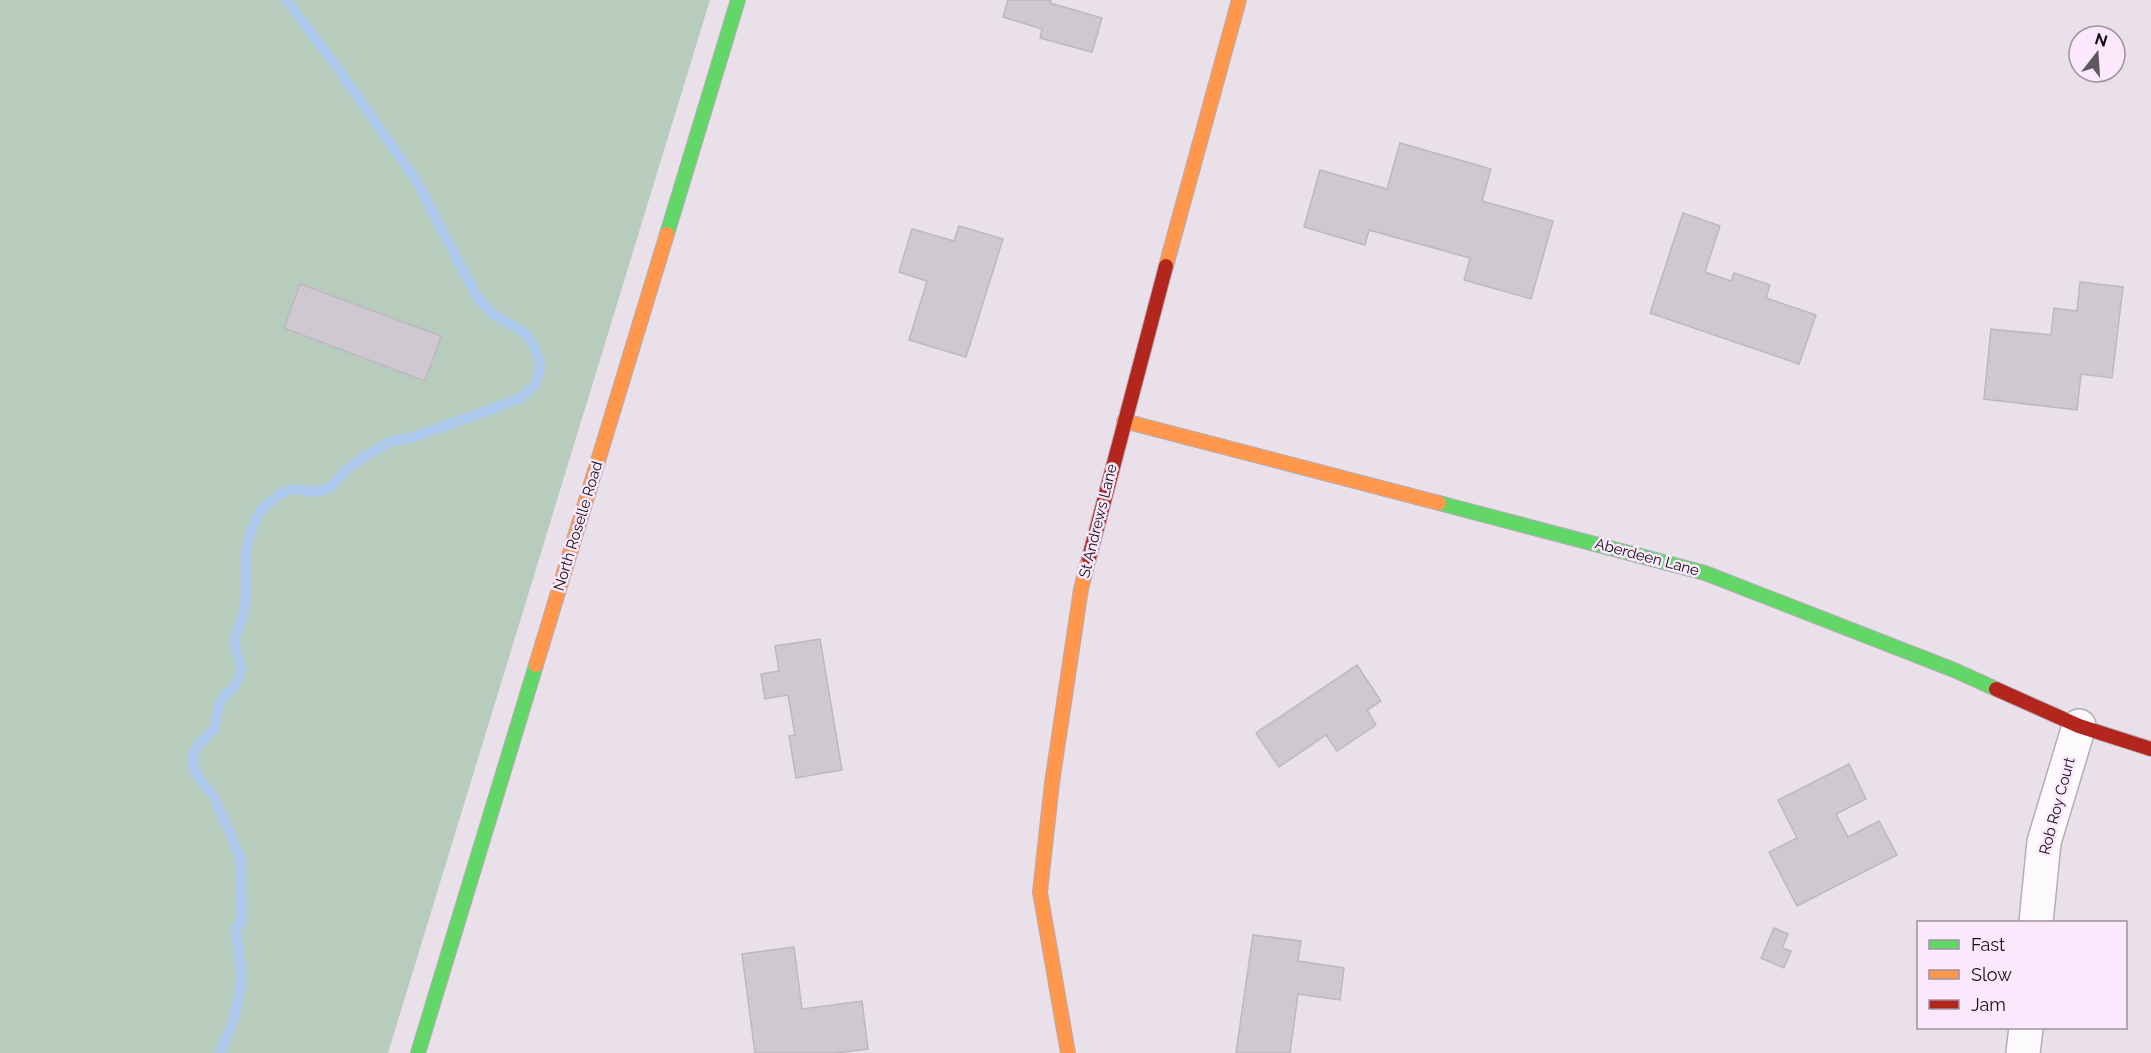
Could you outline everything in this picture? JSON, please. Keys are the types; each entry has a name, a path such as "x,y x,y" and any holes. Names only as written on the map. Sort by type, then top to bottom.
{"street":[{"name":"North Roselle Road","path":"418,1053 738,0"},
{"name":"St Andrews Lane","path":"1068,1053 1040,892 1043,850 1081,589 1124,421 1239,0"},
{"name":"Aberdeen Lane","path":"1124,421 1705,573 1954,670 2079,726 2151,748"},
{"name":"Rob Roy Court","path":"2036,921 2044,842 2079,726"},
{"path":"2023,1053 2025,1029"}],"green space":[{"path":"0,0 710,0 388,1053 0,1053"}],"building":[{"path":"1008,0 1051,0 1050,3 1102,18 1092,52 1040,38 1042,29 1003,17"},
{"path":"1400,143 1491,169 1482,201 1553,221 1531,299 1464,280 1470,258 1369,230 1365,245 1304,227 1320,170 1387,189"},
{"path":"1683,213 1720,226 1705,272 1731,281 1734,273 1770,285 1766,298 1816,315 1799,364 1650,313"},
{"path":"959,226 1003,239 966,357 909,340 927,281 899,272 912,229 954,241"},
{"path":"2080,282 2123,287 2112,378 2081,374 2077,410 1984,399 1991,329 2051,335 2054,308 2077,311"},
{"path":"300,284 441,336 425,381 284,328"},
{"path":"820,639 842,770 796,778 789,736 795,735 788,695 765,699 761,674 779,671 775,646"},
{"path":"1357,665 1381,701 1367,710 1376,725 1337,751 1326,735 1279,767 1256,733"},
{"path":"1849,764 1866,799 1836,814 1848,837 1879,821 1897,855 1797,906 1769,852 1797,838 1778,800"},
{"path":"1774,928 1788,934 1782,948 1791,951 1784,968 1761,958"},
{"path":"1253,935 1301,941 1298,961 1344,968 1340,1000 1298,994 1290,1053 1236,1053"},
{"path":"794,947 802,1009 862,1001 868,1049 835,1053 755,1053 742,954"}],"waterway":[{"path":"220,1053 234,1019 240,991 241,972 236,930 242,919 240,856 214,797 195,772 193,763 194,753 199,744 214,729 219,706 224,696 235,686 239,677 241,666 235,639 246,599 246,552 250,534 260,511 278,495 290,490 301,489 311,492 331,487 345,471 392,441 407,439 521,398 536,384 541,364 525,333 494,315 477,297 416,180 331,59 286,0"}],"traffic: fast":[{"path":"667,234 738,0"},
{"path":"1439,503 1705,573 1954,670 1996,689"},
{"path":"418,1053 536,665"}],"traffic: slow":[{"path":"1166,266 1239,0"},
{"path":"536,665 667,234"},
{"path":"1124,421 1439,503"},
{"path":"1068,1053 1040,892 1052,783 1081,589 1089,558"}],"traffic: jam":[{"path":"1089,558 1166,266"},
{"path":"1996,689 2079,726 2151,749"}]}
